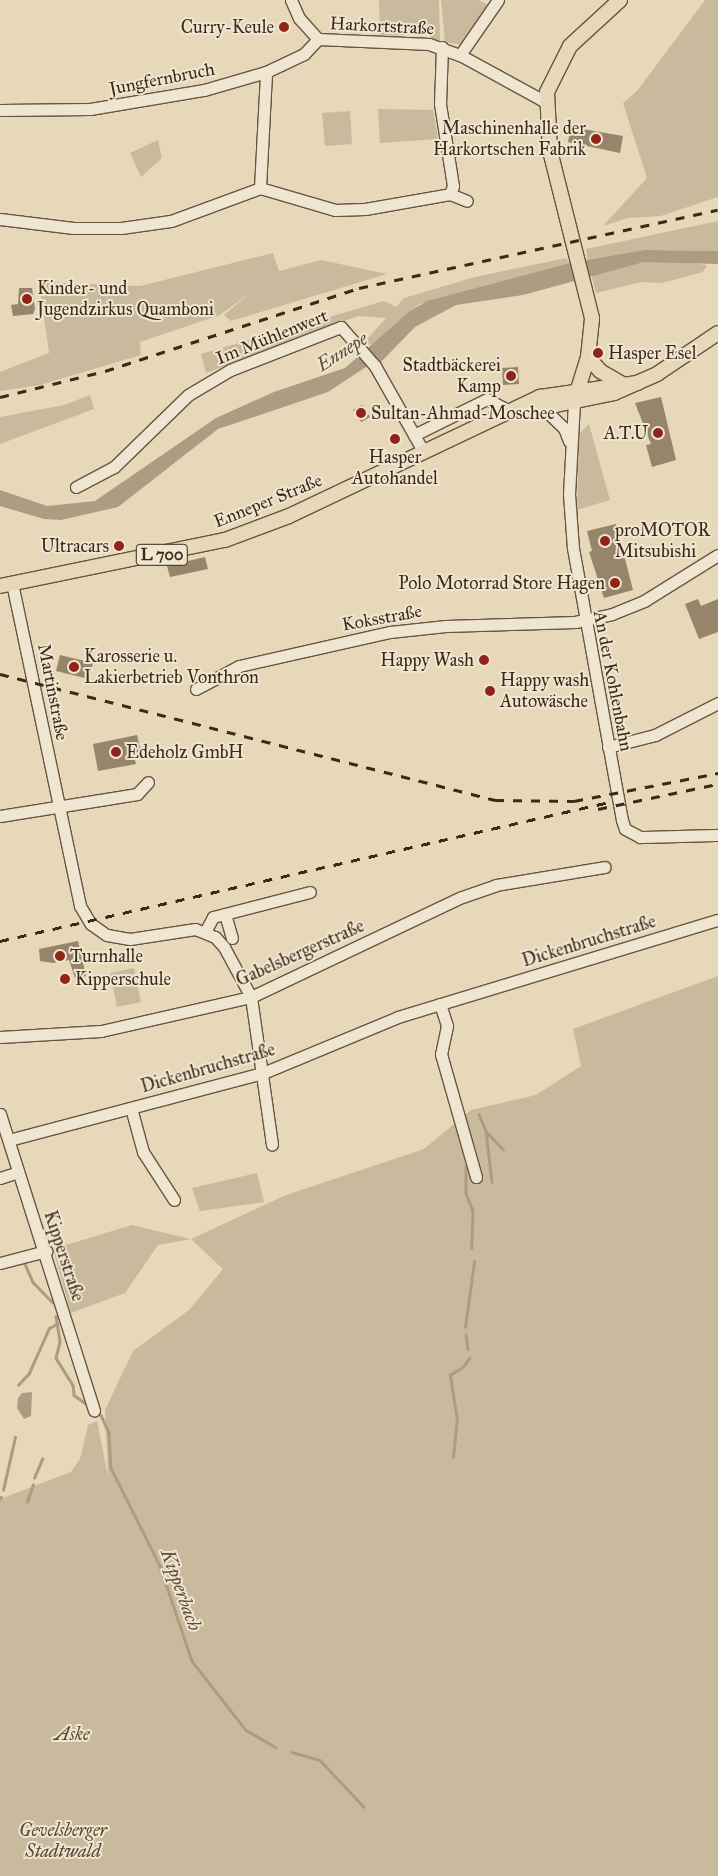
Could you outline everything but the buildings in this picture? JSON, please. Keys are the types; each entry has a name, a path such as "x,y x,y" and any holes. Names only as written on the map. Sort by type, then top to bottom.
{"main road":[{"path":"575,396 588,357 592,318 586,282 550,151 546,102 553,78 570,46 620,0"},
{"name":"Enneper Straße","path":"6,584 225,540 280,520 508,410 537,404 540,397 575,396 637,383 718,333"},
{"path":"588,357 600,371 621,383"},
{"name":"Enneper Straße","path":"575,396 621,383 637,383"}],"street":[{"name":"Harkortstraße","path":"291,0 299,18 318,39 412,41 442,47 546,102"},
{"path":"460,55 498,0"},
{"name":"Jungfernbruch","path":"0,110 90,109 140,103 204,90 266,72 304,54 318,39"},
{"path":"442,47 440,104 453,186 450,194"},
{"path":"260,188 266,72"},
{"path":"0,219 73,228 121,228 171,221 260,188 335,210 365,208 450,194 467,201"},
{"name":"Im Mühlenwert","path":"76,487 114,467 188,395 230,370 341,327 359,350 375,366 423,451"},
{"name":"An der Kohlenbahn","path":"575,396 570,443 573,548 583,621 622,820 630,834 650,838 718,835"},
{"path":"414,435 487,399 508,410"},
{"name":"An der Kohlenbahn","path":"537,404 564,428 570,443"},
{"name":"Koksstraße","path":"196,689 240,666 390,632 446,626 583,621 644,600 718,555"},
{"name":"Martinstraße","path":"6,584 80,906 91,924 106,934 130,939 195,929 205,932"},
{"path":"608,747 655,735 718,703"},
{"path":"0,816 58,809 137,794 148,782"},
{"name":"Gabelsbergerstraße","path":"0,1037 101,1031 251,998 462,897 496,885 605,867"},
{"path":"272,1145 251,998 224,947 205,932 213,917 310,892"},
{"path":"225,914 232,938"},
{"name":"Dickenbruchstraße","path":"9,1140 263,1073 391,1020 718,920"},
{"path":"440,1004 446,1026 441,1054 476,1177"},
{"path":"131,1108 144,1152 174,1200"},
{"name":"Kipperstraße","path":"0,1114 46,1251 73,1352 94,1410"},
{"path":"0,1178 18,1172"},
{"path":"0,1263 46,1251"}],"green space":[{"path":"379,0 439,0 440,41 431,41 429,34 380,36"},
{"path":"441,0 478,0 489,5 462,45 445,42"},
{"path":"705,0 718,0 718,197 661,216 628,218 603,226 647,178 623,103 637,91"},
{"path":"378,109 433,110 438,139 380,143"},
{"path":"350,111 352,144 325,146 322,113"},
{"path":"158,140 162,158 141,177 130,153"},
{"path":"718,221 718,251 645,250 588,262 586,249"},
{"path":"273,253 279,271 321,260 387,274 231,321 224,315 250,293 220,315 140,342 141,355 40,385 0,391 0,372 49,353 39,282 140,286"},
{"path":"566,258 570,263 419,304 375,344 362,345 386,318 358,316 206,373 201,354 384,301 396,307 404,298 475,277"},
{"path":"676,261 707,265 703,272 662,283 641,282 596,293 591,274 644,262"},
{"path":"90,395 94,409 0,444 0,417 64,405"},
{"path":"589,424 610,500 577,510 579,434"},
{"path":"134,968 141,1002 117,1007 110,973"},
{"path":"718,976 718,1876 0,1876 0,1499 71,1472 80,1459 88,1425 97,1421 108,1476 105,1410 133,1351 189,1310 223,1269 191,1239 286,1195 424,1149 471,1110 536,1095 581,1066 573,1029"},
{"path":"257,1173 264,1202 200,1211 192,1188"},
{"path":"132,1225 191,1239 158,1245 125,1293 71,1313 53,1249"}],"shaded area":[{"path":"645,250 718,251 718,264 644,262 523,295 456,305 415,327 380,363 375,361 328,392 218,429 118,507 61,520 44,519 0,506 0,490 47,506 95,501 216,418 274,392 345,368 410,311 427,301 570,263"},
{"path":"32,1392 31,1416 24,1419 17,1408 18,1398 22,1393"}],"waterway":[{"path":"479,1114 486,1131 492,1182"},
{"path":"486,1131 503,1149"},
{"path":"466,1166 466,1193 473,1211 472,1248"},
{"path":"465,1327 474,1262"},
{"name":"Kipperbach","path":"25,1264 33,1282 52,1302"},
{"name":"Kipperbach","path":"56,1316 60,1342 56,1358 73,1385 74,1395 85,1403"},
{"path":"18,1385 29,1373 49,1328 57,1324"},
{"path":"466,1335 468,1349"},
{"path":"453,1457 457,1421 450,1375 463,1367 469,1358"},
{"name":"Kipperbach","path":"101,1415 109,1433 111,1468 160,1566 192,1661 246,1730 275,1747"},
{"path":"3,1490 15,1437"},
{"path":"34,1478 42,1459"},
{"path":"27,1502 33,1485"},
{"name":"Kipperbach","path":"292,1752 320,1760 364,1807"}],"railway":[{"path":"0,397 105,371 359,288 718,210"},
{"path":"0,674 495,800 574,801 718,773"},
{"path":"598,809 718,784"},
{"path":"0,941 605,803"}],"place":[{"name":"Curry-Keule","path":"284,27"},
{"name":"Maschinenhalle der Harkortschen Fabrik","path":"596,139"},
{"name":"Kinder- und Jugendzirkus Quamboni","path":"27,299"},
{"name":"Hasper Esel","path":"598,353"},
{"name":"Stadtbäckerei Kamp","path":"511,376"},
{"name":"Sultan-Ahmad-Moschee","path":"361,413"},
{"name":"A.T.U","path":"658,433"},
{"name":"Hasper Autohandel","path":"395,439"},
{"name":"proMOTOR Mitsubishi","path":"605,541"},
{"name":"Ultracars","path":"119,546"},
{"name":"Polo Motorrad Store Hagen","path":"615,583"},
{"name":"Happy Wash","path":"484,660"},
{"name":"Karosserie u. Lakierbetrieb Vonthron","path":"74,667"},
{"name":"Happy wash Autowäsche","path":"490,691"},
{"name":"Edeholz GmbH","path":"116,752"},
{"name":"Turnhalle","path":"60,956"},
{"name":"Kipperschule","path":"65,979"}],"water label":[{"name":"Ennepe","path":"342,352"}],"park label":[{"name":"Aske","path":"72,1734"},
{"name":"Gevelsberger Stadtwald","path":"63,1841"}]}
